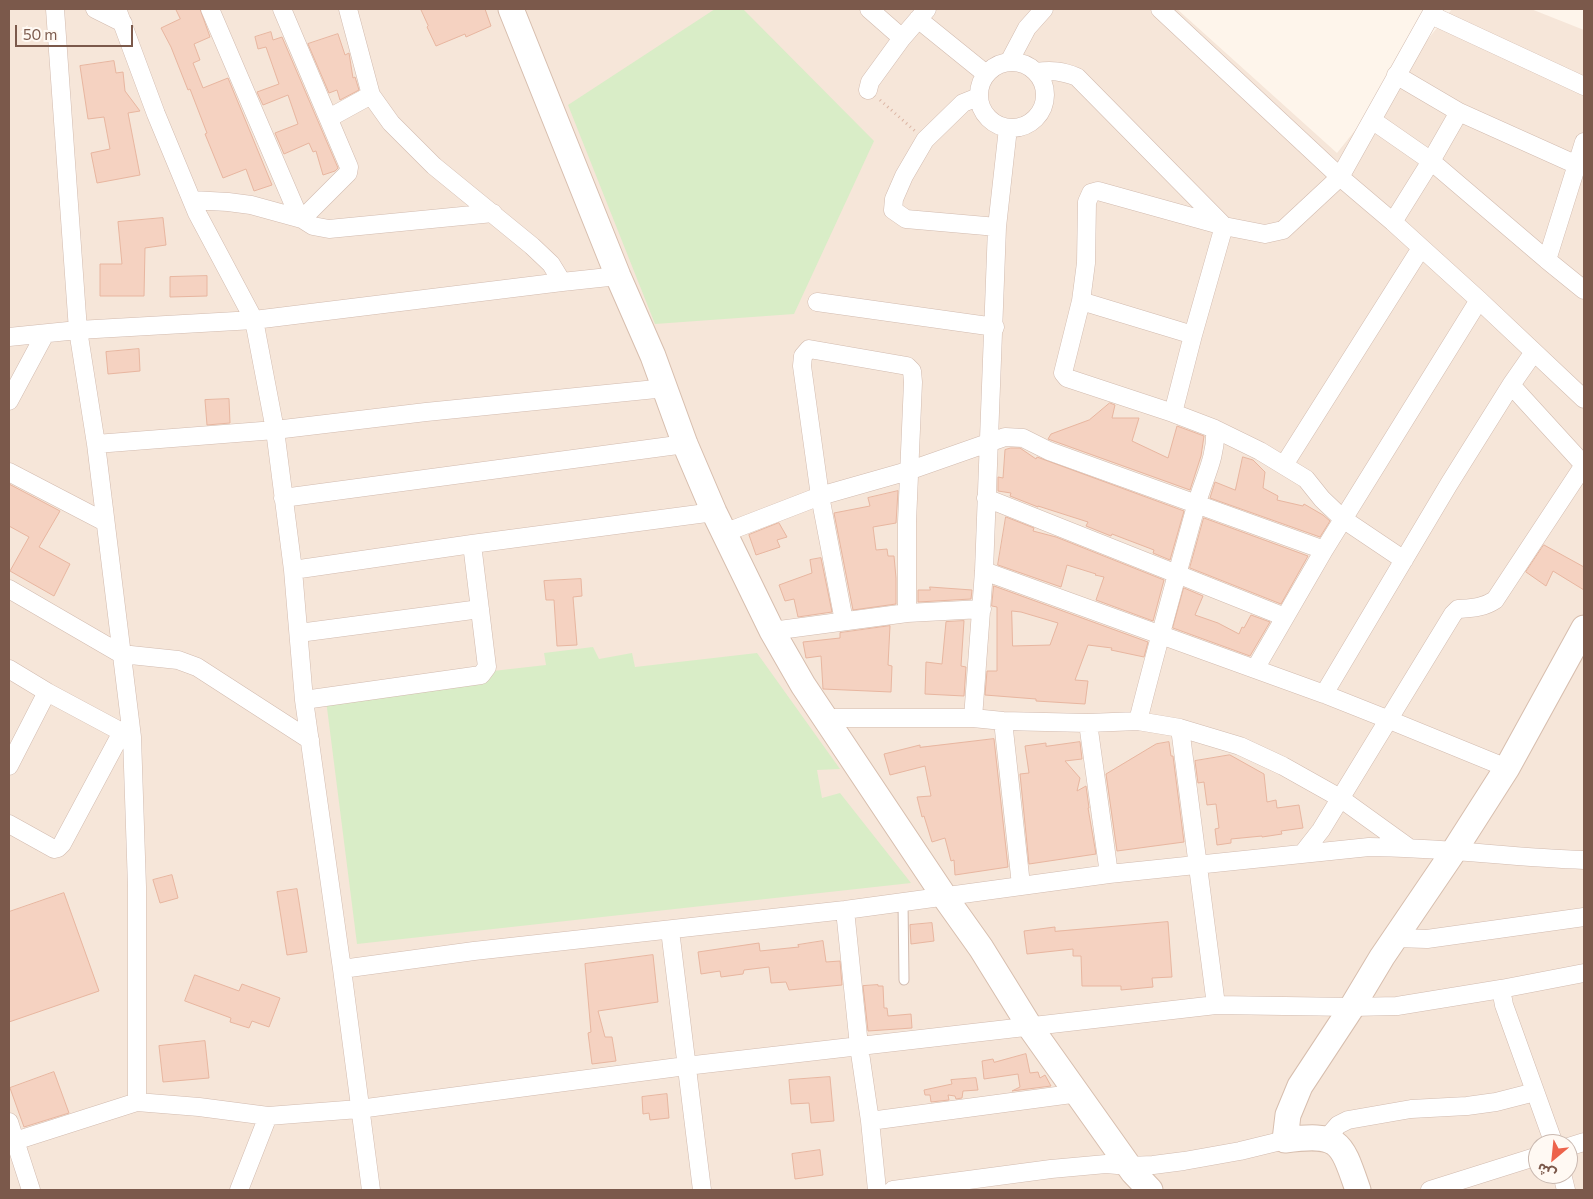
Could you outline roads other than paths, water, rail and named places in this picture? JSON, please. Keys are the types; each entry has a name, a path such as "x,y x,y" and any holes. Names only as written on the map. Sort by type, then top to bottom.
{"main road":[{"path":"511,9 618,276 666,388 685,444 719,523 772,631 803,685 981,948 1030,1027 1079,1093 1129,1166 1150,1190"},
{"path":"1358,1190 1346,1155 1340,1148 1326,1139 1309,1137 1285,1140 1288,1115 1300,1086 1507,768 1584,628"}],"street":[{"path":"56,9 78,330 96,444 121,654 137,887 137,1102"},
{"path":"95,9 120,16 156,114 192,200 254,320 275,430 293,570 304,700 371,1190"},
{"path":"210,9 301,218"},
{"path":"282,9 349,167 348,173 301,218"},
{"path":"348,9 371,95 391,123 434,166 493,213 551,264 562,282"},
{"path":"869,9 902,38"},
{"path":"1010,62 1027,28 1044,9"},
{"path":"1160,9 1340,177 1479,300 1584,399"},
{"path":"1404,560 1343,519 1322,499 1306,479 1284,464 1215,429 1173,412 1067,378 1063,373 1063,367 1073,337 1086,263 1087,202 1091,193 1098,191 1224,226 1265,234 1284,230 1340,177 1432,12 1584,86"},
{"path":"868,90 870,82 922,14 986,74"},
{"path":"1010,62 1019,62 1029,66 1036,72 1042,80 1045,100 1042,110 1036,118 1018,128 1008,128 997,125 988,118 981,109 978,97 981,81 986,74 1000,64 1010,62"},
{"path":"1036,72 1057,71 1077,77 1224,226"},
{"path":"1396,76 1459,112 1577,165"},
{"path":"329,118 371,95"},
{"path":"978,97 963,103 925,140 904,176 894,199 893,210 906,219 997,227"},
{"path":"1393,222 1459,112"},
{"path":"1372,120 1431,161 1584,290"},
{"path":"973,718 984,571 988,442 995,327 997,227 1008,128"},
{"path":"1547,260 1584,142"},
{"path":"192,200 251,205 301,218 321,228 493,213"},
{"path":"1173,412 1224,226"},
{"path":"1284,464 1421,248"},
{"path":"9,337 78,330 254,320 618,276"},
{"path":"1081,300 1193,334"},
{"path":"1255,669 1324,550 1479,300"},
{"path":"817,302 995,327"},
{"path":"9,401 46,334"},
{"path":"844,621 820,496 802,366 803,356 809,349 906,366 912,371 908,471 906,614"},
{"path":"1324,694 1510,384 1534,352"},
{"path":"1303,853 1340,798 1453,614 1458,608 1488,605 1494,600 1584,465 1510,384"},
{"path":"96,444 275,430 426,412 666,388"},
{"path":"1138,721 1197,503 1215,450 1215,429"},
{"path":"293,570 472,544 719,523 908,471 1004,437 1024,438 1049,450 1324,550"},
{"path":"283,498 685,444"},
{"path":"9,472 105,522"},
{"path":"986,498 1285,617"},
{"path":"304,700 481,675 486,667 472,544"},
{"path":"984,571 1324,694 1507,768"},
{"path":"9,589 121,654 178,660 197,667 310,740"},
{"path":"299,633 480,609"},
{"path":"772,631 906,614 982,609"},
{"path":"9,670 127,735"},
{"path":"9,766 47,692"},
{"path":"826,718 973,718 1003,721 1088,723 1138,721 1180,728 1240,746 1283,766 1340,798 1408,847"},
{"path":"1003,721 1021,885"},
{"path":"1088,723 1110,874"},
{"path":"1180,728 1216,1005"},
{"path":"9,824 54,849 58,848 127,735"},
{"path":"342,968 474,951 845,910 1110,874 1369,847 1408,847 1545,859 1584,860"},
{"path":"845,910 877,1190"},
{"path":"1395,938 1427,939 1584,917"},
{"path":"670,930 702,1190"},
{"path":"15,1141 137,1102 199,1107 268,1116 359,1109 686,1066 1216,1005 1397,1006 1501,990 1584,972"},
{"path":"1501,990 1504,1005 1550,1134"},
{"path":"1326,1139 1338,1125 1348,1120 1411,1109 1468,1106 1496,1102 1535,1092"},
{"path":"870,1121 1079,1093"},
{"path":"239,1190 268,1116"},
{"path":"9,1122 32,1190"},
{"path":"893,1190 1051,1169 1106,1164 1129,1166 1184,1161 1240,1151 1285,1140"},
{"path":"1430,1190 1476,1183 1528,1160"}],"lane":[{"path":"903,902 904,980"}]}
